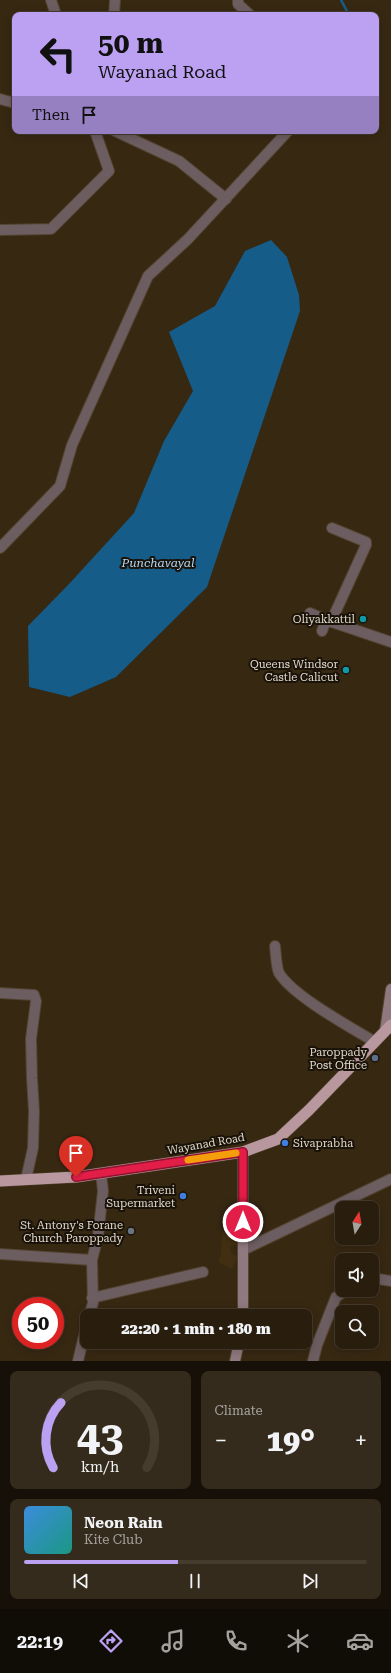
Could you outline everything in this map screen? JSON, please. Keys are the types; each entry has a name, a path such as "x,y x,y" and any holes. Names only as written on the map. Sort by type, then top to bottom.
{"highway":[{"name":"Wayanad Road","path":"0,1181 76,1177 243,1152 278,1139 388,1028"}],"main road":[{"path":"388,1028 391,989"},
{"path":"243,1152 243,1309"},
{"path":"235,1361 238,1349"}],"street":[{"path":"51,0 55,12"},
{"path":"114,12 115,0"},
{"path":"238,0 238,4 247,12"},
{"path":"0,100 12,102"},
{"path":"0,230 51,229 109,171 96,134"},
{"path":"121,134 179,161 226,199"},
{"path":"0,548 60,486 72,445 148,276 188,239 285,134"},
{"path":"322,631 329,621 366,545 366,542 332,528"},
{"path":"310,613 391,642"},
{"path":"275,946 278,972 288,984 312,1002 375,1042"},
{"path":"0,993 34,995 36,1001 32,1039 34,1111 33,1148 26,1179"},
{"path":"90,1309 92,1298 92,1260 98,1236 103,1191 101,1173"},
{"path":"243,1250 391,1179"},
{"path":"0,1254 92,1260"},
{"path":"92,1298 203,1272"},
{"path":"379,1279 391,1281"},
{"path":"313,1361 317,1345 337,1297"},
{"path":"78,1361 81,1349"}],"shaded area":[{"path":"222,1232 241,1233 241,1245 231,1245 231,1253 238,1257 232,1269 218,1262 221,1255"}],"water":[{"name":"Punchavayal","path":"271,240 287,257 299,295 300,311 207,587 116,677 70,697 29,687 28,626 134,513 164,441 193,391 169,332 215,306 245,251"}],"waterway":[{"path":"341,0 347,12"}],"slow traffic":[{"path":"188,1160 236,1153"}],"place":[{"name":"Oliyakkattil","path":"363,619"},
{"name":"Queens Windsor Castle Calicut","path":"346,670"},
{"name":"Paroppady Post Office","path":"375,1058"},
{"name":"Sivaprabha","path":"285,1143"},
{"name":"Triveni Supermarket","path":"183,1196"},
{"name":"St. Antony's Forane Church Paroppady","path":"131,1231"}],"route":[{"path":"76,1177 243,1152 243,1222"}]}
